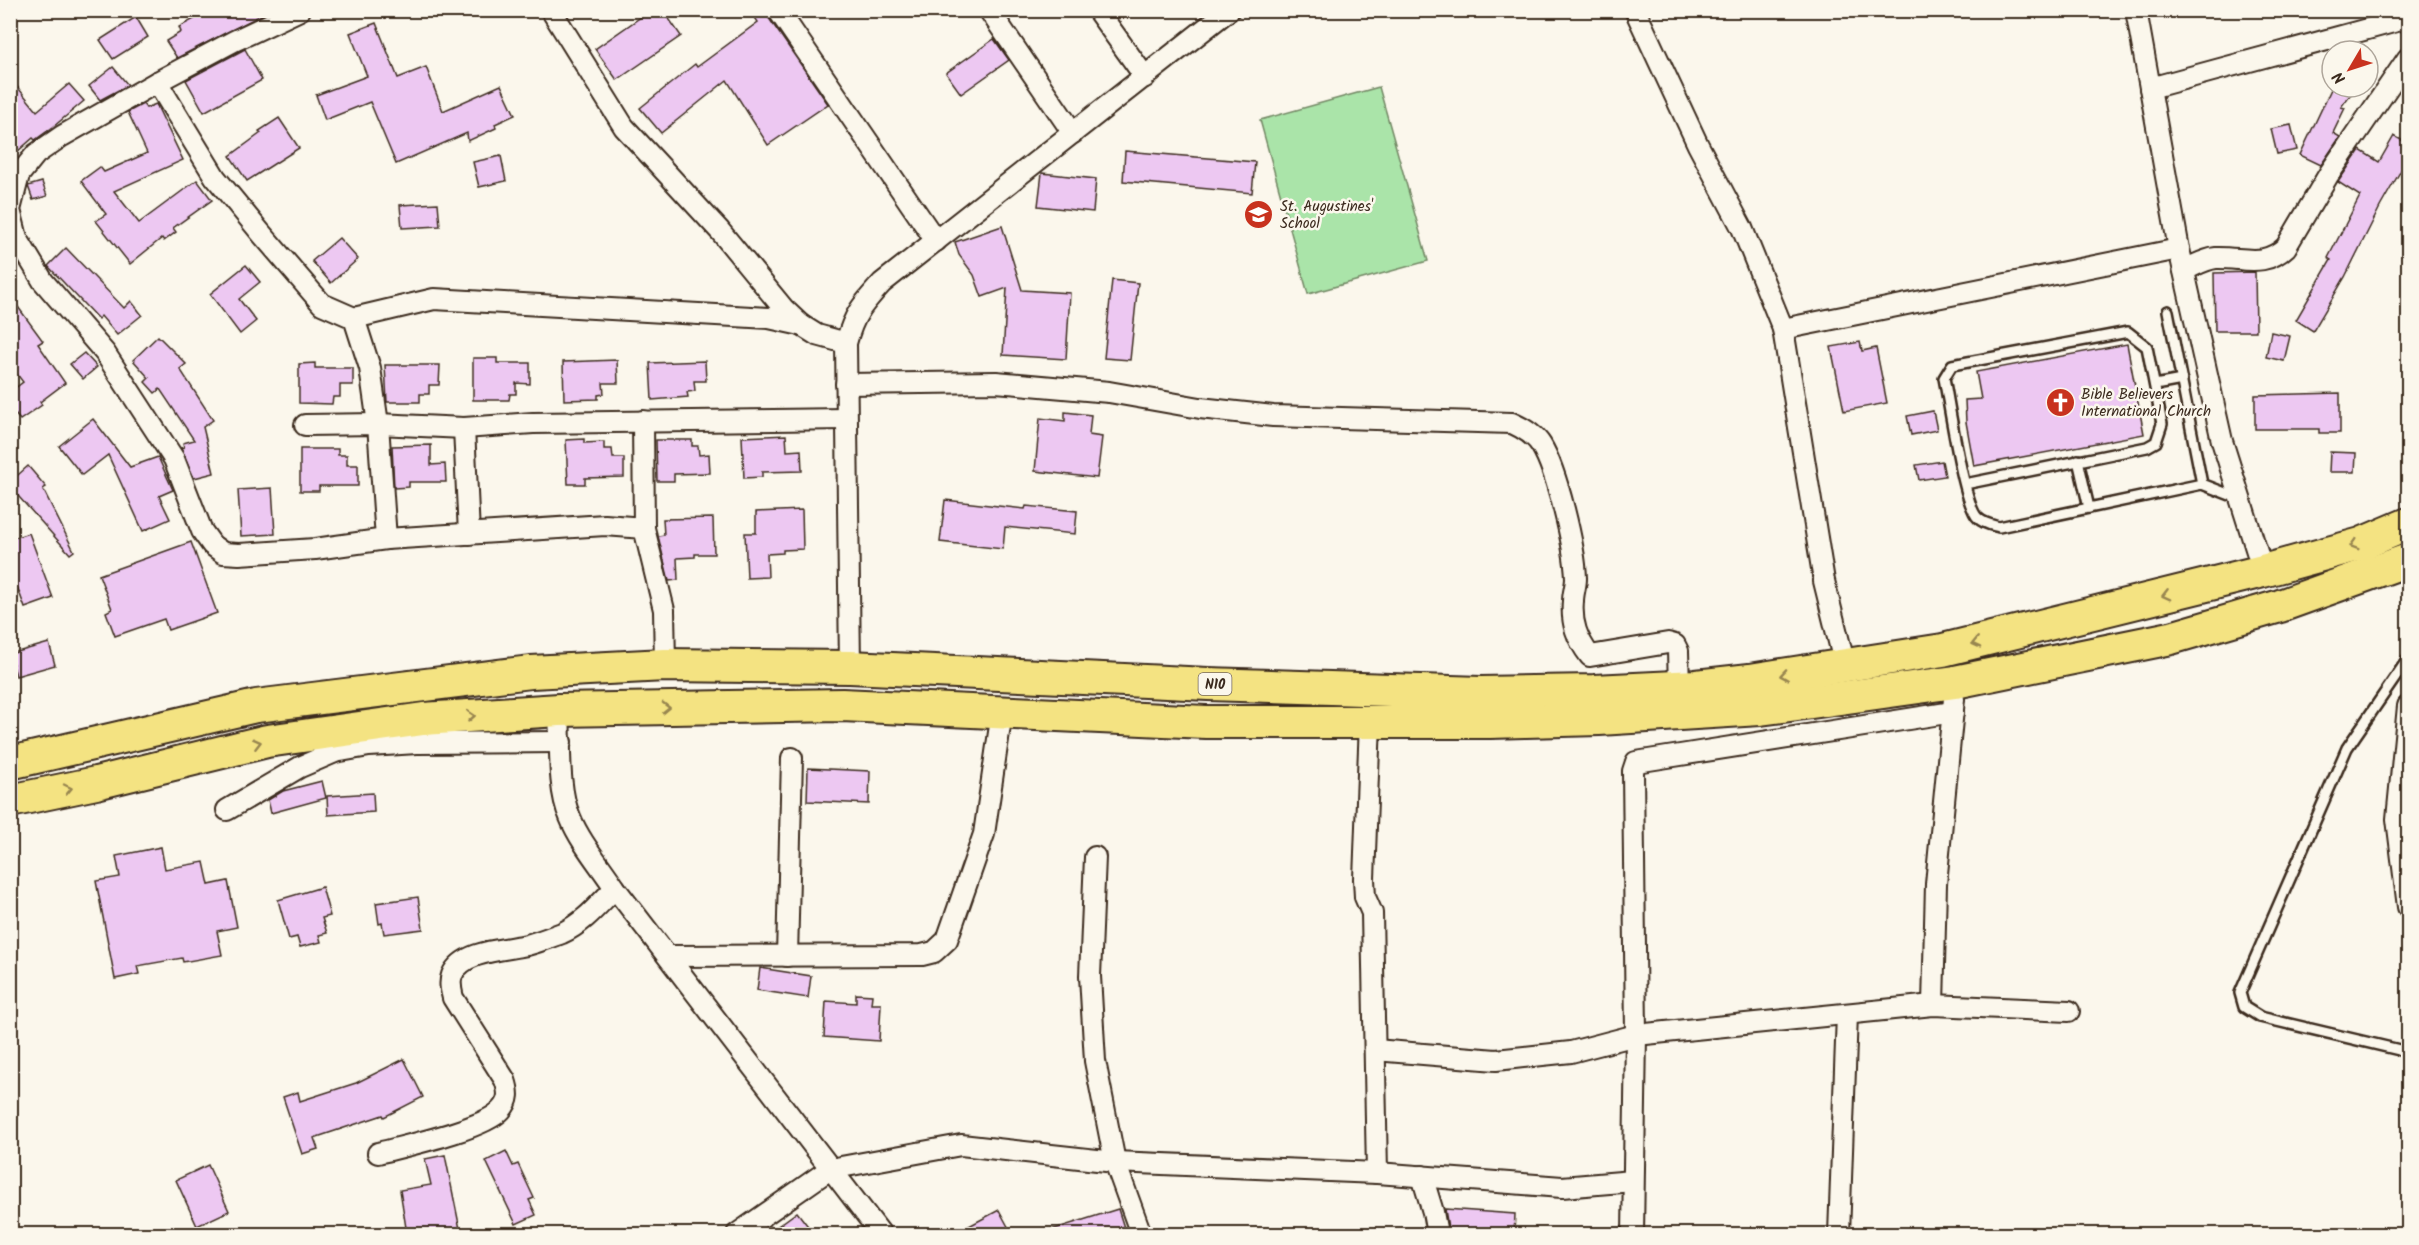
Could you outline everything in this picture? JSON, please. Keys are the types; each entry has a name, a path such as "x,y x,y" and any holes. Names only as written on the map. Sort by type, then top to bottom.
{"main road":[{"name":"N10","path":"10,763 256,706 531,672 665,665 850,667 1208,684 1481,693 1594,691 1750,681 1943,650 2263,571 2361,544 2409,524"},
{"path":"10,801 96,783 267,741 423,719 560,710 842,705 1206,722 1588,720 1954,697 2280,606 2409,560"},
{"path":"422,685 423,719"}],"street":[{"path":"300,10 234,41 62,136 36,154 19,176 10,210 17,238 43,281 105,353 174,459 202,531 212,545 223,553 239,554 315,549 386,539 605,525 644,528"},
{"path":"551,10 624,127 720,231 784,309 817,336 846,344"},
{"path":"778,10 936,241"},
{"path":"989,10 1073,134"},
{"path":"1097,10 1145,77"},
{"path":"850,667 846,344 853,318 882,283 1228,10"},
{"path":"1635,10 1698,145 1742,228 1783,329 1824,581 1845,666"},
{"path":"2136,10 2179,249 2222,441 2263,571"},
{"path":"2150,88 2384,18 2409,18"},
{"path":"2184,270 2215,258 2266,260 2277,255 2286,247 2328,174 2409,58"},
{"path":"158,82 215,177 261,233 322,304 354,318 434,299 769,318 801,325"},
{"path":"1783,329 2179,249"},
{"path":"354,318 370,368 378,424 386,539"},
{"path":"846,384 996,382 1109,392 1200,408 1274,416 1512,423 1527,430 1541,444 1554,476 1572,545 1576,580 1573,621 1579,642 1590,656 1668,643 1675,645 1678,651 1679,687"},
{"path":"305,425 378,424 464,428 532,423 846,419"},
{"path":"643,421 644,528 664,610 665,665"},
{"path":"464,428 469,534"},
{"path":"1633,1234 1636,1035 1633,771 1636,762 1954,697 1936,884 1934,1005"},
{"path":"2409,706 2397,819 2409,907"},
{"path":"560,710 560,768 569,815 615,888 881,1234"},
{"path":"668,956 922,955 934,952 946,940 984,834 1002,712"},
{"path":"1370,722 1364,879 1365,897 1372,913 1377,1173"},
{"path":"227,810 300,767 335,752 369,746 417,743 561,742"},
{"path":"787,956 792,758"},
{"path":"1095,857 1090,976 1095,1061 1115,1162 1141,1234"},
{"path":"378,1154 480,1124 501,1111 507,1101 509,1092 505,1080 453,998 450,984 456,969 469,959 492,951 528,944 564,932 588,916 615,888"},
{"path":"1375,1050 1496,1060 1571,1052 1636,1035 1934,1005 2069,1011"},
{"path":"1839,1234 1847,1014"},
{"path":"737,1234 830,1169 962,1145 1115,1162 1377,1173 1562,1187 1633,1180"},
{"path":"1422,1176 1437,1234"}],"lane":[{"path":"2168,311 2202,484"},
{"path":"1965,484 2147,447 2156,442 2162,424 2147,347 2128,332 1952,365 1944,378 1965,484 1971,508 1977,518 1999,527 2202,484 2240,499"},
{"path":"2155,385 2182,380"},
{"path":"2078,460 2089,508"},
{"path":"2409,659 2348,748 2240,993 2244,1007 2260,1017 2409,1052"}],"green space":[{"path":"1379,87 1428,261 1308,294 1260,120"}],"building":[{"path":"211,10 271,10 177,58 166,41 181,32 179,27"},
{"path":"651,10 663,10 681,36 617,80 595,49"},
{"path":"750,10 766,10 768,17 828,104 768,145 727,80 661,133 640,108 695,64 697,67 758,22"},
{"path":"136,17 148,37 113,59 100,40"},
{"path":"376,23 398,78 426,67 443,111 501,85 515,115 495,124 496,128 468,141 467,133 396,164 370,102 325,120 316,95 367,76 350,33"},
{"path":"994,39 1009,60 961,94 946,73"},
{"path":"245,49 262,80 204,112 186,80"},
{"path":"113,67 128,85 100,100 89,86"},
{"path":"10,78 37,111 69,84 84,101 53,127 35,140 33,138 10,158"},
{"path":"2326,99 2347,99 2341,107 2345,108 2333,133 2340,137 2321,165 2300,155"},
{"path":"143,104 146,108 156,104 183,160 114,191 139,223 197,180 212,200 173,228 176,232 164,241 162,238 130,264 96,221 106,214 81,181 100,167 104,172 147,153 128,112"},
{"path":"279,118 299,148 247,181 230,156 261,133 259,131"},
{"path":"2291,125 2297,150 2277,154 2271,129"},
{"path":"2394,136 2409,144 2409,156 2345,277 2313,331 2296,320 2331,260 2328,258 2360,196 2338,182 2360,150 2379,162"},
{"path":"1125,151 1255,162 1252,193 1123,181"},
{"path":"501,156 506,181 479,187 473,162"},
{"path":"1042,173 1096,179 1093,212 1038,206"},
{"path":"42,182 47,196 33,200 28,186"},
{"path":"438,203 440,226 402,228 400,205"},
{"path":"1002,226 1022,290 1070,293 1066,359 1003,355 1007,288 982,297 974,275 959,255 955,242"},
{"path":"339,238 358,259 331,283 312,261"},
{"path":"66,248 124,308 131,301 142,315 117,335 101,316 98,319 48,266"},
{"path":"246,265 260,282 239,299 256,321 240,334 210,294"},
{"path":"2255,272 2256,331 2215,331 2214,273"},
{"path":"1112,280 1138,283 1130,360 1104,358"},
{"path":"10,296 43,341 38,344 65,383 40,402 42,405 20,420 10,408 10,392 23,382 10,365"},
{"path":"2271,332 2290,336 2284,361 2266,357"},
{"path":"158,336 186,364 180,369 213,420 203,427 214,473 194,478 181,448 184,447 183,443 194,440 160,389 155,393 145,382 149,378 133,360"},
{"path":"1860,342 1862,351 1876,348 1887,403 1844,411 1831,347"},
{"name":"Bible Believers International Church","path":"2127,344 2144,434 1974,466 1966,422 1965,400 1981,399 1976,372"},
{"path":"84,353 97,367 83,379 70,364"},
{"path":"473,358 497,358 497,363 530,363 530,384 516,383 516,394 510,394 509,400 473,400"},
{"path":"617,360 618,383 603,383 604,394 598,395 598,399 564,400 563,362"},
{"path":"705,361 706,381 694,381 695,391 687,392 688,397 652,400 650,363"},
{"path":"315,363 315,368 353,368 353,385 340,385 340,397 333,397 332,404 299,403 299,364"},
{"path":"385,365 440,365 439,385 429,385 429,394 420,394 420,402 387,402"},
{"path":"2340,393 2340,433 2319,433 2319,429 2255,429 2255,395"},
{"path":"1933,411 1937,430 1911,435 1907,416"},
{"path":"1065,412 1091,415 1089,435 1102,437 1097,478 1035,471 1040,418 1065,421"},
{"path":"93,419 130,467 158,457 173,490 159,496 170,519 143,531 108,455 82,475 59,446"},
{"path":"786,435 787,451 801,450 802,471 762,472 762,477 744,478 742,437"},
{"path":"584,439 584,443 604,442 604,449 612,449 613,458 624,458 624,477 585,478 585,484 568,484 566,440"},
{"path":"656,440 692,440 692,446 698,446 699,455 709,454 710,473 674,474 674,481 657,481"},
{"path":"431,445 431,465 445,464 446,482 409,482 409,487 394,488 392,446"},
{"path":"300,449 338,449 338,455 347,455 347,465 358,465 358,486 319,486 319,491 300,491"},
{"path":"2330,452 2356,453 2355,472 2329,472"},
{"path":"1942,461 1945,476 1919,480 1916,465"},
{"path":"28,466 46,487 43,489 74,551 70,554 10,487 10,482"},
{"path":"272,488 275,534 241,536 238,490"},
{"path":"945,500 1025,509 1026,506 1077,511 1075,534 1005,527 1003,549 940,542"},
{"path":"802,510 803,549 767,554 768,577 747,578 745,533 756,533 756,512"},
{"path":"713,518 714,554 695,554 695,557 677,558 678,580 669,581 658,536 664,535 663,519"},
{"path":"29,533 53,598 25,608 10,567 10,539"},
{"path":"191,542 217,613 168,630 164,619 115,636 106,612 112,609 99,575"},
{"path":"49,643 55,665 16,676 10,654"},
{"path":"808,768 870,771 869,804 807,801"},
{"path":"322,781 326,798 271,813 268,800 283,791"},
{"path":"373,793 374,812 328,815 327,796"},
{"path":"161,847 165,869 204,862 209,885 228,881 237,927 217,931 222,955 183,962 182,958 137,966 139,974 115,979 96,881 120,877 116,856"},
{"path":"322,887 330,916 322,918 327,933 319,935 321,942 300,947 297,937 289,939 278,900"},
{"path":"418,897 423,929 384,934 382,923 379,924 376,903"},
{"path":"760,968 811,976 808,998 757,990"},
{"path":"856,994 872,995 871,1004 881,1004 879,1041 824,1037 826,1001 856,1003"},
{"path":"404,1059 423,1097 384,1117 383,1115 314,1138 318,1149 302,1154 283,1097 298,1092 300,1101 356,1083"},
{"path":"506,1151 513,1166 518,1164 534,1198 529,1200 536,1215 516,1224 486,1161"},
{"path":"445,1155 461,1234 407,1234 400,1190 431,1185 425,1159"},
{"path":"208,1165 229,1211 197,1226 176,1180"},
{"path":"1118,1209 1126,1234 1048,1234 1048,1231"},
{"path":"1445,1209 1515,1214 1514,1234 1449,1234"},
{"path":"999,1210 1012,1234 954,1234"},
{"path":"797,1212 814,1234 767,1234"}],"place":[{"name":"St. Augustines' School","path":"1259,215"},
{"name":"Bible Believers International Church","path":"2060,403"}]}
